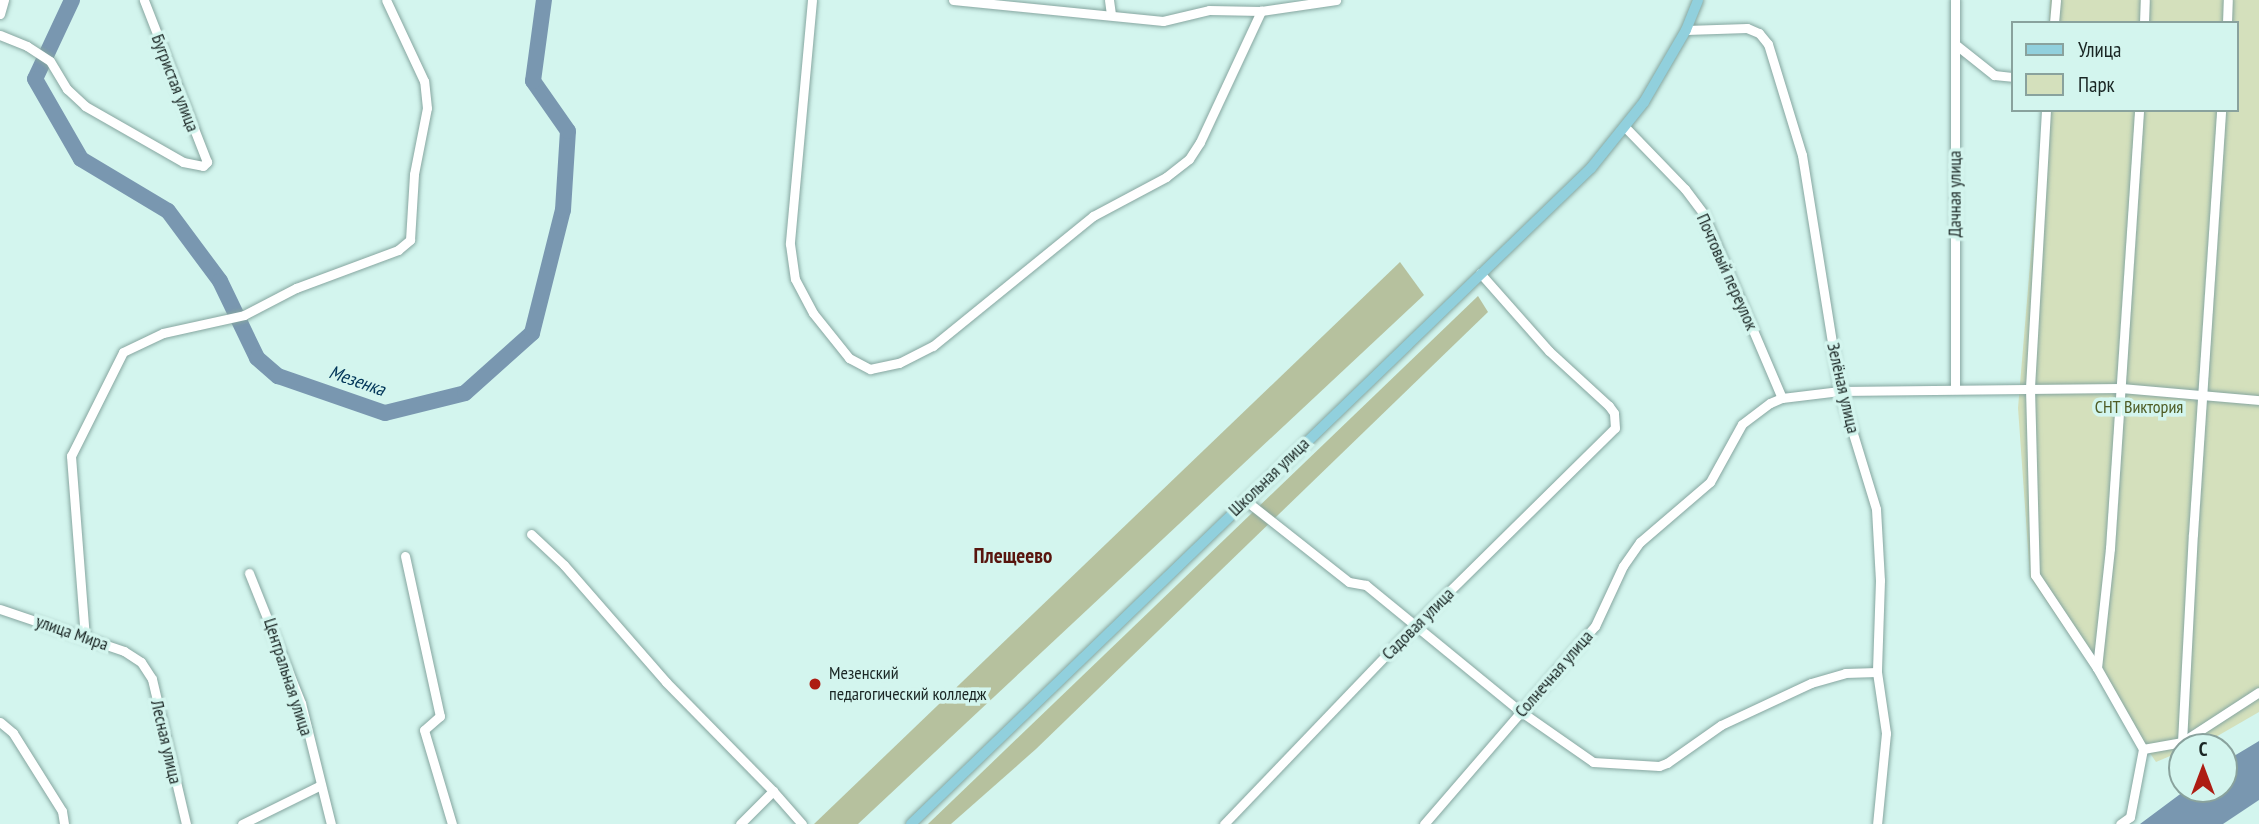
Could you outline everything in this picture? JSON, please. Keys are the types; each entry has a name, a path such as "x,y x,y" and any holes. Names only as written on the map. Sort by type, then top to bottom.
{"main road":[{"name":"Школьная улица","path":"911,824 1591,168 1644,102 1686,30 1698,0"}],"street":[{"path":"0,14 4,0"},
{"name":"Бугристая улица","path":"0,35 50,61 67,89 85,106 183,162 206,165 144,0"},
{"path":"85,638 71,456 122,352 163,333 244,315 296,288 398,250 410,240 414,174 427,108 424,82 386,0"},
{"path":"812,0 790,244 795,279 813,313 849,358 870,369 900,363 933,346 1093,216 1166,177 1189,159 1197,148 1261,11"},
{"path":"953,0 1163,21 1209,10 1261,11 1336,0"},
{"path":"1110,0 1111,14"},
{"name":"Дачная улица","path":"1955,0 1955,389"},
{"path":"2054,21 2056,0"},
{"path":"2144,21 2146,0"},
{"path":"2227,21 2228,0"},
{"name":"Зелёная улица","path":"1686,30 1747,28 1759,33 1768,44 1802,155 1840,391 1876,509 1881,580 1877,672 1886,733 1877,824"},
{"path":"1955,44 1994,75 2010,77"},
{"path":"2046,112 2030,388 2035,575 2097,668 2143,749 2130,817 2120,824"},
{"path":"2097,668 2110,548 2139,112"},
{"path":"2183,733 2221,112"},
{"name":"Почтовый переулок","path":"1625,127 1679,182 1703,213 1782,398"},
{"name":"Садовая улица","path":"1224,824 1414,626 1615,428 1615,413 1609,406 1549,351 1480,273"},
{"path":"1782,398 1840,391 2121,388 2259,400"},
{"name":"Солнечная улица","path":"1424,824 1595,626 1623,566 1640,542 1710,482 1742,424 1782,398"},
{"path":"1245,500 1349,582 1366,585 1520,712 1593,762 1659,766 1721,725 1811,683 1845,673 1877,672"},
{"path":"531,534 564,565 666,682 802,824"},
{"path":"405,556 440,716 424,730 453,824"},
{"name":"Центральная улица","path":"249,573 301,703 331,824"},
{"name":"улица Мира","path":"0,609 124,651 141,662"},
{"name":"Лесная улица","path":"141,662 152,679 186,824"},
{"path":"2196,733 2259,692"},
{"path":"0,722 13,733 62,811 64,824"},
{"path":"2143,749 2168,745"},
{"path":"242,824 321,785"},
{"path":"740,824 773,792"}],"green space":[{"name":"СНТ Виктория","path":"2050,0 2259,0 2259,712 2223,733 2168,733 2168,757 2156,762 2030,577 2018,408 2043,112 2238,112 2238,21 2049,21"},
{"path":"1400,262 1424,295 858,824 814,824"},
{"path":"1478,296 1488,312 1036,749 951,824 928,824"}],"water":[{"path":"2259,741 2259,800 2223,824 2140,824 2168,803 2238,803 2238,754"}],"waterway":[{"name":"Мезенка","path":"72,0 35,79 81,159 168,211 220,281 257,358 278,376 385,413 465,393 532,333 563,210 568,131 533,81 544,0"}],"place":[{"name":"Мезенский педагогический колледж","path":"815,684"}],"district":[{"name":"Плещеево","path":"1013,556"}]}
